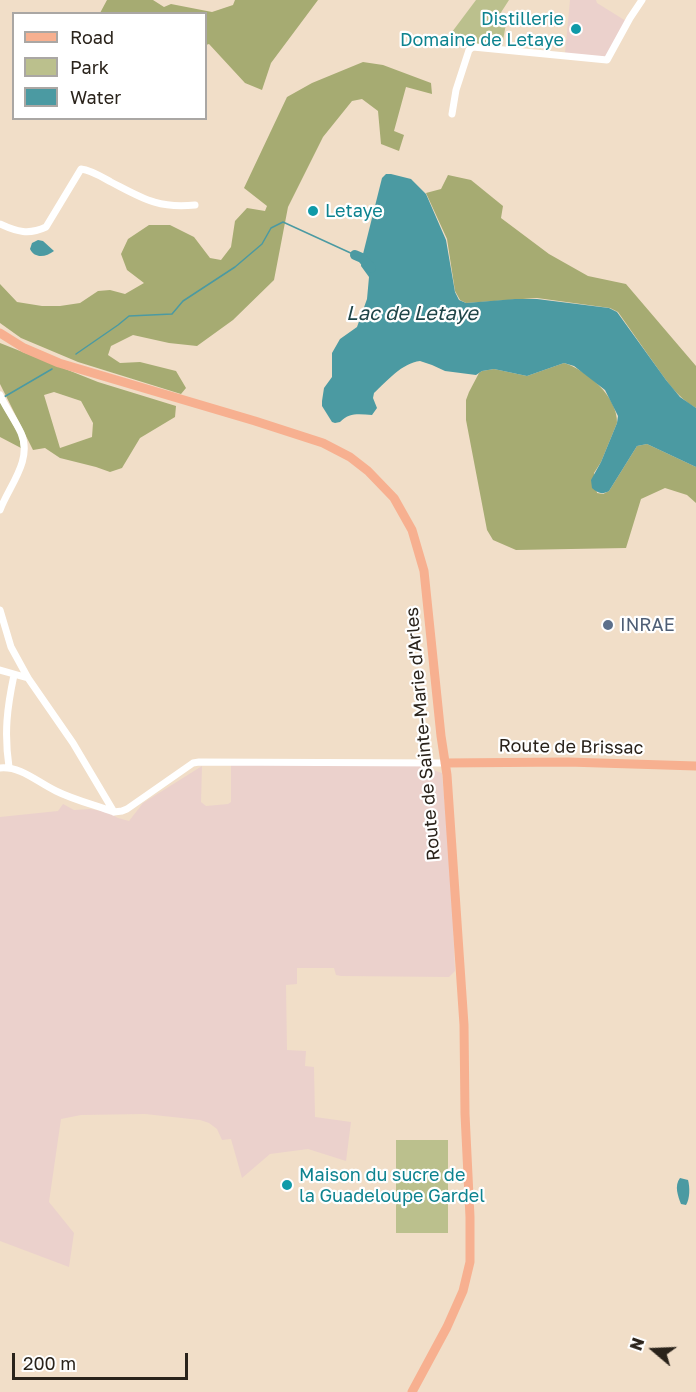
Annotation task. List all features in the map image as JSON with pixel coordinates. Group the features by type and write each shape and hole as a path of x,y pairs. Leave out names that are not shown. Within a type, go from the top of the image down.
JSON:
{"main road":[{"name":"Route de Sainte-Marie d'Arles","path":"0,333 24,348 59,363 323,443 350,457 368,471 394,498 412,530 424,571 445,762 464,1025 470,1217 470,1262 463,1291 447,1327 412,1392"},
{"name":"Route de Brissac","path":"445,762 568,762 696,766"}],"street":[{"path":"452,114 456,90 469,50 473,47 607,60 642,0"},
{"path":"0,224 21,232 46,227 81,169 157,204 195,205"},
{"path":"0,510 24,458 25,445 1,398"},
{"path":"0,610 11,647 28,678 73,743 114,812"},
{"path":"0,670 28,678"},
{"path":"9,767 7,709 14,675"},
{"path":"0,768 17,769 54,790 118,812 127,809 193,763 199,762 445,762"}],"shaded area":[{"path":"570,0 596,0 597,3 626,21 605,58 565,53"},
{"path":"231,764 418,765 442,773 451,872 455,971 449,977 341,976 336,975 334,968 297,968 297,984 286,985 287,1050 306,1051 305,1066 314,1067 315,1117 351,1122 346,1161 308,1149 270,1154 242,1178 231,1139 222,1140 217,1129 200,1120 145,1114 81,1115 61,1119 49,1202 74,1233 69,1267 0,1241 0,817 58,811 63,804 74,810 90,809 107,812 129,821 143,803 202,766 201,802 206,806 228,804 231,802"}],"green space":[{"path":"107,0 153,0 164,7 171,4 212,12 233,5 235,0 318,0 271,63 262,90 245,83 209,44 207,45 207,12 101,12"},
{"path":"476,0 509,0 500,14 507,18 502,46 446,40"},
{"path":"363,62 383,65 431,83 432,94 406,87 394,131 404,135 399,151 381,144 378,111 362,99 352,101 323,137 288,207 274,280 233,320 197,346 133,335 111,346 108,355 120,363 140,362 176,371 186,388 181,394 78,362 21,338 0,323 0,284 17,302 60,306 80,303 98,291 110,290 125,294 144,283 127,270 121,254 128,239 149,225 170,225 194,237 210,258 221,260 231,247 235,221 247,208 265,211 267,206 244,188 287,97 312,83"},
{"path":"448,175 471,180 503,206 501,218 549,254 588,276 626,284 696,366 696,408 671,386 618,312 610,308 537,298 466,303 460,300 455,291 447,239 426,193 441,189"},
{"path":"0,343 98,382 176,406 175,417 140,438 122,468 110,472 60,458 45,448 33,450 0,384","holes":["54,392 81,401 93,423 92,437 60,448 44,395"]},
{"path":"564,363 582,372 600,386 607,394 616,413 617,423 594,473 597,493 603,494 609,491 637,446 647,444 696,467 696,503 687,495 665,488 641,499 626,548 516,550 493,540 487,530 466,420 466,400 469,392 482,371 494,369 527,376"},
{"path":"0,402 19,435 21,448 0,437"},
{"path":"396,1140 448,1140 448,1233 396,1233"}],"water":[{"name":"Lac de Letaye","path":"386,174 411,179 426,194 446,240 455,292 459,300 466,303 537,299 609,308 617,312 666,380 680,397 696,408 696,467 647,444 637,446 609,491 602,493 594,490 591,480 601,462 618,416 605,390 574,366 564,363 527,376 494,369 482,371 476,375 445,371 420,361 413,362 395,373 374,393 373,398 377,408 372,415 355,414 340,422 332,422 322,406 324,388 332,377 332,353 340,339 357,327 367,299 369,277 361,266 362,258 382,178"},
{"path":"38,240 43,241 54,251 44,256 38,256 32,252 30,249 32,243"},
{"path":"680,1178 688,1180 689,1183 686,1205 681,1204 678,1194 677,1184"}],"waterway":[{"path":"76,354 129,316 172,314 183,301 235,267 262,244 271,228 283,222 355,255"},
{"path":"355,255 362,258 371,268"},
{"path":"4,397 52,369"}],"place":[{"name":"Distillerie Domaine de Letaye","path":"576,29"},
{"name":"Letaye","path":"313,211"},
{"name":"INRAE","path":"608,625"},
{"name":"Maison du sucre de la Guadeloupe Gardel","path":"287,1185"}]}
